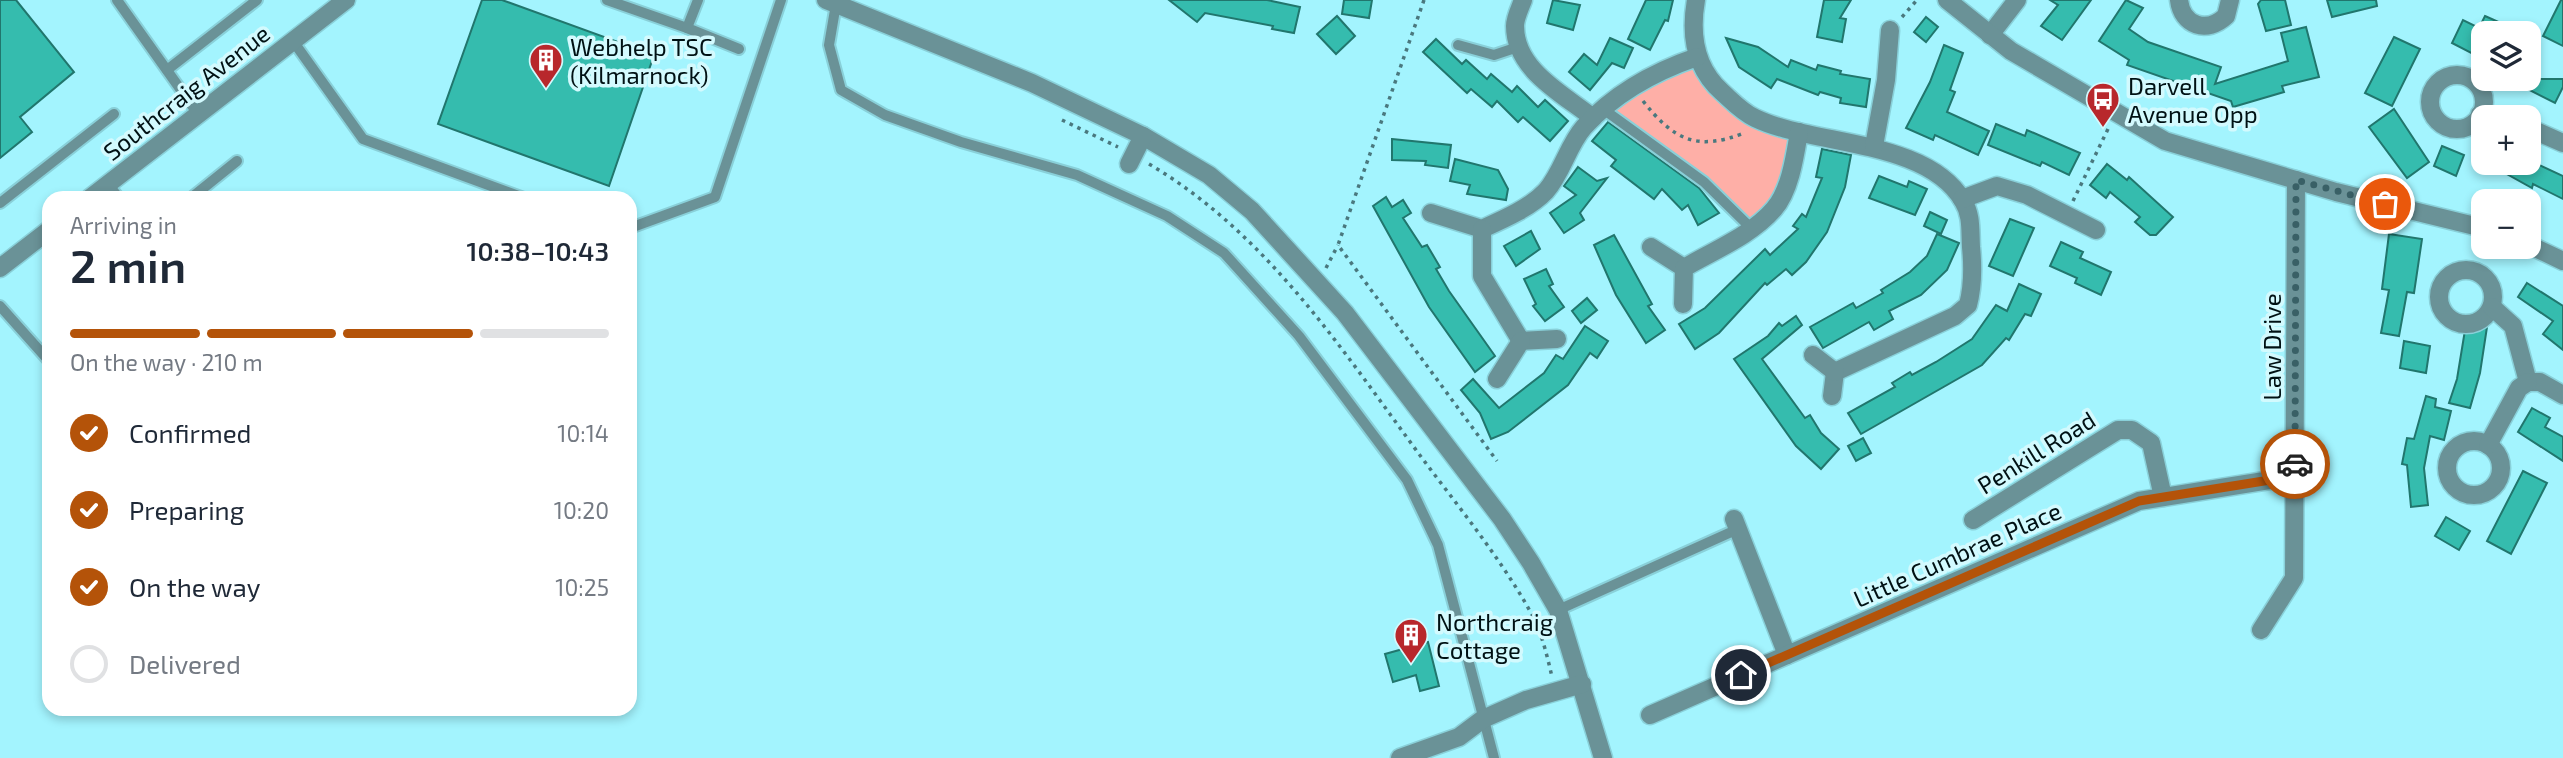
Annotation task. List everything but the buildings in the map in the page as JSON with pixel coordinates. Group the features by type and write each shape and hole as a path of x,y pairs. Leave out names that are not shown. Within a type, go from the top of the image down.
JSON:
{"street":[{"name":"Southcraig Avenue","path":"113,191 198,114 346,0"},
{"path":"1523,0 1515,24 1518,47 1528,66 1598,113"},
{"path":"1696,0 1692,24 1697,57 1713,85 1755,119 1799,132 1874,146 1930,172 1948,184 1962,199 1969,214 1972,263 1968,305 1955,316 1835,372"},
{"path":"1947,0 2011,51 2165,141 2296,180 2471,225"},
{"path":"1990,35 2017,0"},
{"path":"2179,0 2187,19 2194,25 2208,27 2226,16 2230,0"},
{"path":"831,2 1021,78 1143,136 1209,175 1252,211 1319,282 1502,519 1558,610 1603,758"},
{"path":"1874,146 1886,80 1890,30"},
{"path":"1431,212 1482,229 1507,218 1545,191 1582,130 1598,113 1632,88 1697,57"},
{"path":"1684,268 1751,228 1776,207 1799,132"},
{"path":"2541,133 2563,143"},
{"path":"1129,164 1143,136"},
{"name":"Law Drive","path":"2262,630 2294,578 2296,180"},
{"path":"1962,199 1997,186 2027,195 2096,230"},
{"path":"1482,229 1482,276 1521,341"},
{"path":"0,268 42,235"},
{"path":"1651,247 1684,268"},
{"path":"2541,251 2563,261"},
{"path":"1683,304 1684,268"},
{"path":"2491,307 2514,326 2528,382"},
{"path":"1521,341 1557,340"},
{"path":"1497,379 1521,341"},
{"path":"1813,355 1835,372"},
{"path":"1832,396 1835,372"},
{"path":"2488,445 2519,388 2528,382 2540,382 2563,395"},
{"name":"Penkill Road","path":"1973,520 2118,430 2132,430 2151,443 2163,497"},
{"name":"Little Cumbrae Place","path":"1650,715 2139,501 2295,476"},
{"path":"1736,524 1787,655"},
{"path":"1400,758 1459,737 1483,719 1526,700 1582,684"}],"lane":[{"path":"117,0 198,114"},
{"path":"167,70 257,0"},
{"path":"607,0 740,49"},
{"path":"687,28 698,0"},
{"path":"637,225 715,197 781,0"},
{"path":"831,2 829,45 841,90 885,115 1077,175 1167,216 1224,253 1299,336 1407,480 1438,545 1494,758"},
{"path":"293,41 363,139 505,191"},
{"path":"1458,45 1494,55 1518,47"},
{"path":"1598,113 1704,182 1751,228"},
{"path":"0,203 114,114"},
{"path":"200,191 237,161"},
{"path":"0,306 42,353"},
{"path":"1558,610 1736,524"}],"path":[{"path":"1319,282 1338,245 1424,0"},
{"path":"1890,30 1917,0"},
{"path":"1632,88 1669,130 1693,142 1736,136 1750,131 1755,119"},
{"path":"2066,215 2116,111"},
{"path":"1338,245 1497,461"}],"shaded area":[{"path":"1696,60 1712,87 1796,134 1782,190 1751,224 1709,183 1607,109"}],"way so far":[{"path":"2295,464 2296,180 2385,204"}],"place":[{"name":"Webhelp TSC (Kilmarnock)","path":"546,90"},
{"name":"Darvell Avenue Opp","path":"2103,129"},
{"name":"Northcraig Cottage","path":"1411,665"}],"route":[{"path":"1741,675 2139,501 2295,476 2295,464"}]}
